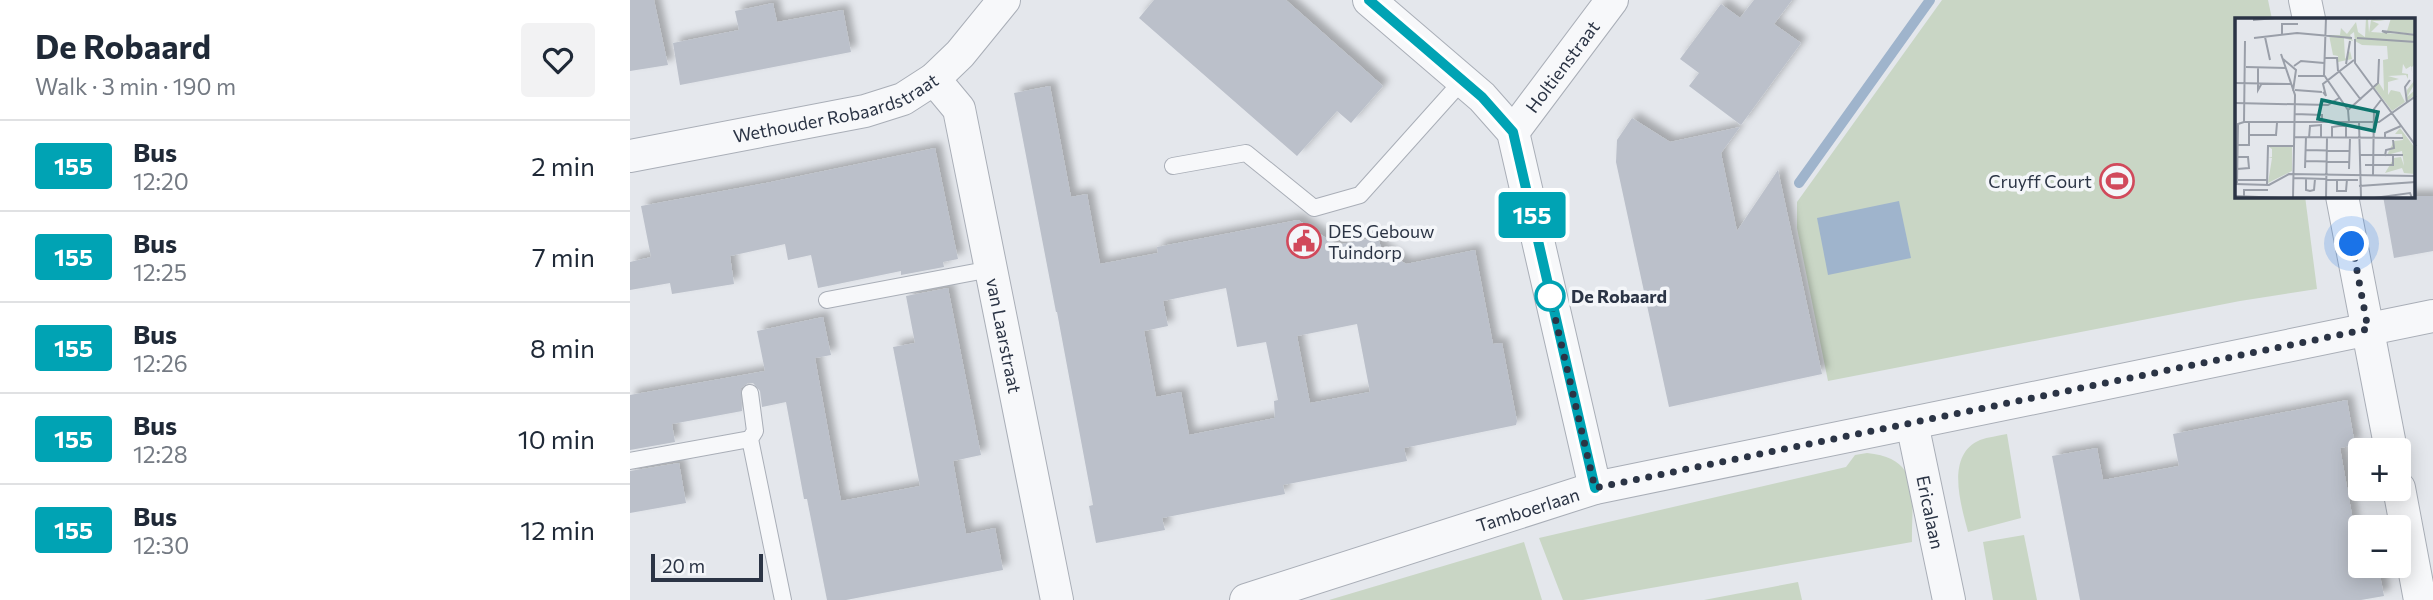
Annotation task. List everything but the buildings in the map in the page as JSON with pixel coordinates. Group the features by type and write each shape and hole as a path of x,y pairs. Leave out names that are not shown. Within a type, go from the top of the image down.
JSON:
{"street":[{"name":"Wethouder Robaardstraat","path":"630,156 865,111 903,99 934,79 960,54 1004,0"},
{"path":"1369,0 1482,97 1513,132 1595,488"},
{"name":"Holtienstraat","path":"1513,132 1612,0"},
{"path":"2305,0 2309,18"},
{"name":"van Laarstraat","path":"934,79 959,109 1057,600"},
{"path":"2343,198 2389,438"},
{"name":"Tamboerlaan","path":"1246,600 1595,488 2433,316"},
{"name":"Ericalaan","path":"1912,423 1949,600"},
{"path":"2401,501 2420,600"}],"lane":[{"path":"1173,166 1246,153 1314,208 1360,195 1463,80"},
{"path":"827,300 991,270"},
{"path":"750,393 755,431 750,439 783,600"},
{"path":"630,461 750,439"}],"green space":[{"path":"1942,0 2268,0 2272,18 2235,18 2235,198 2305,198 2317,289 2240,301 1828,381 1797,228 1797,202"},
{"path":"2007,434 2021,518 1968,532 1959,495 1962,457 1969,447 1980,440"},
{"path":"1867,453 1898,463 1906,472 1912,496 1912,542 1583,600 1563,600 1539,538 1846,467 1855,455"},
{"path":"2024,535 2037,600 1993,600 1983,542"},
{"path":"1524,542 1542,600 1329,600"},
{"path":"1798,582 1802,600 1704,600"}],"water":[{"path":"1899,201 1911,258 1828,275 1817,218"}],"waterway":[{"path":"1799,183 1930,0"}],"bus line":[{"name":"155","path":"1369,0 1482,97 1513,132 1595,488"}],"place":[{"name":"Cruyff Court","path":"2117,181"},
{"name":"DES Gebouw Tuindorp","path":"1304,241"},
{"name":"De Robaard","path":"1550,296"}],"route":[{"path":"1550,296 1595,488 2368,329 2352,244"}]}
